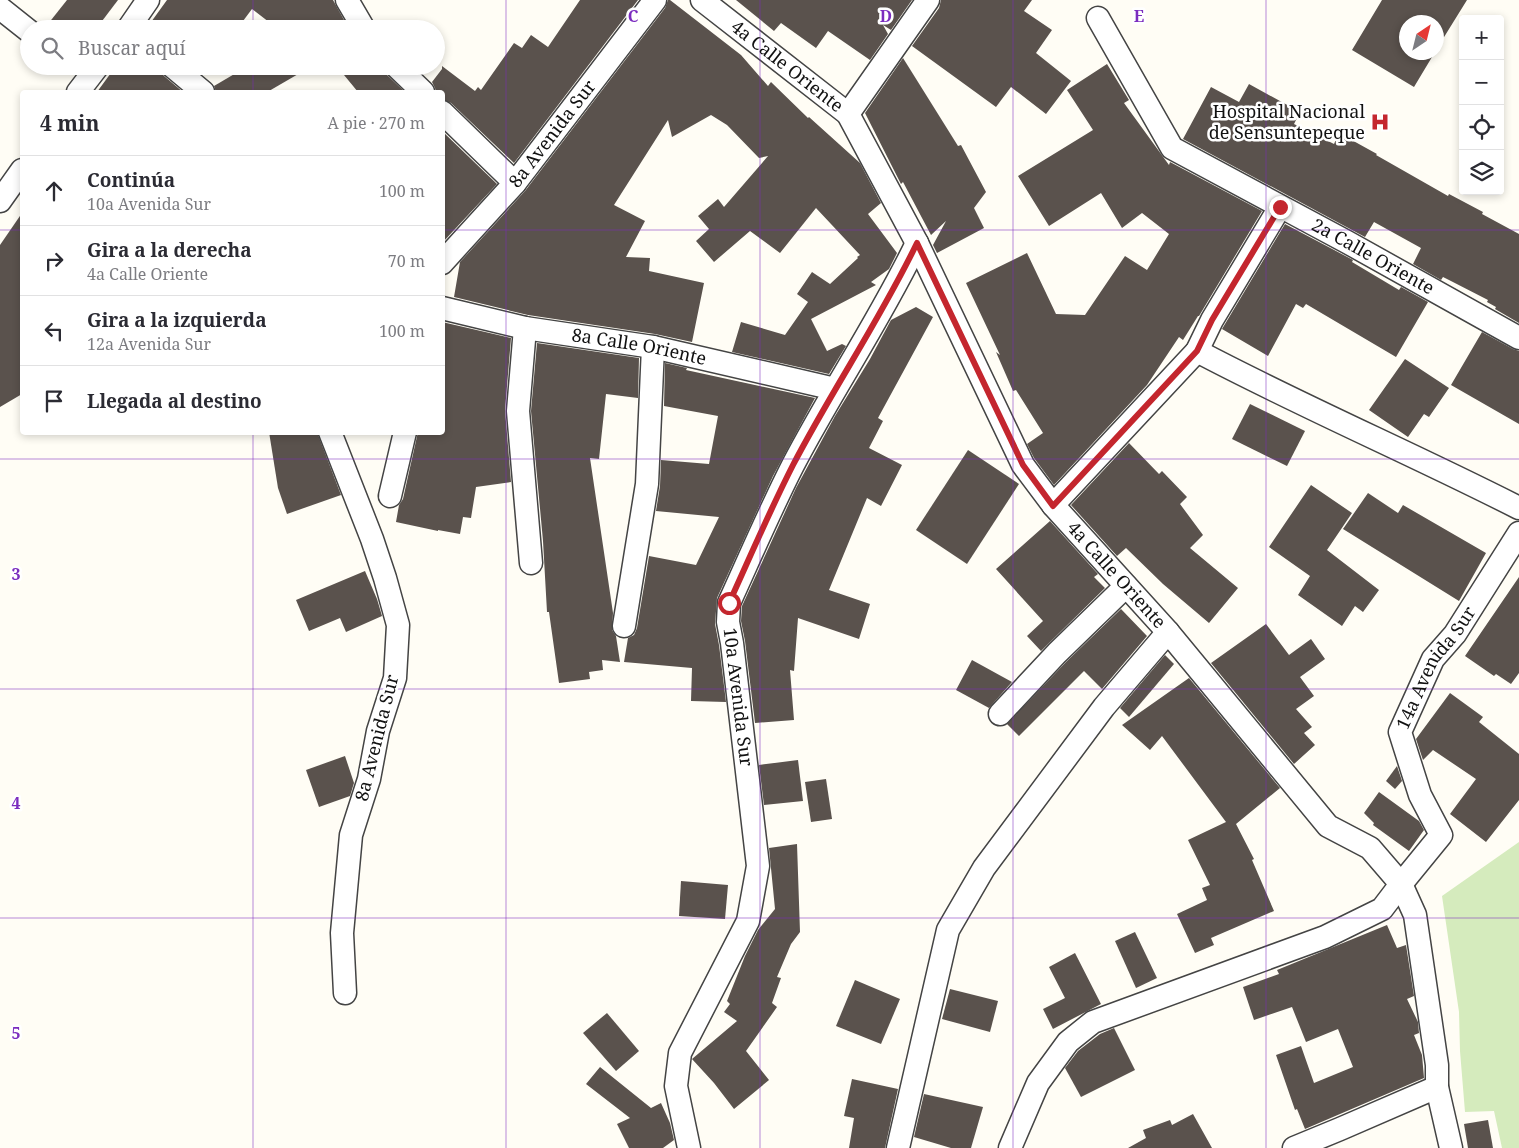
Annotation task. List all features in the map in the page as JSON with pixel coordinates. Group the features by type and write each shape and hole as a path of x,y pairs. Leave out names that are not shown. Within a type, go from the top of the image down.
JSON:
{"street":[{"path":"134,20 148,0"},
{"path":"347,0 359,20"},
{"name":"8a Avenida Sur","path":"445,259 515,183 655,0"},
{"name":"4a Calle Oriente","path":"702,0 848,114 917,243 1023,465 1053,506 1168,632 1328,826 1370,848 1401,884 1416,915 1437,1065 1437,1087 1451,1148"},
{"path":"848,114 928,0"},
{"path":"0,8 20,24"},
{"name":"2a Calle Oriente","path":"1098,18 1172,148 1519,338"},
{"path":"183,75 201,90"},
{"path":"405,75 421,90"},
{"path":"445,115 515,183"},
{"path":"0,201 20,173"},
{"path":"1053,506 1197,351 1212,320 1280,207"},
{"name":"10a Avenida Sur","path":"688,1148 676,1086 680,1053 748,921 758,866 734,653 728,622 729,603 793,466 835,389 900,280 917,243"},
{"name":"8a Calle Oriente","path":"445,309 525,328 653,347 835,389"},
{"path":"525,328 518,411 531,563"},
{"path":"624,626 647,484 653,347"},
{"path":"1197,351 1255,382 1453,474 1519,508"},
{"name":"8a Avenida Sur","path":"331,435 372,539 398,625 395,678 378,731 369,779 351,835 342,933 345,993"},
{"path":"390,496 404,435"},
{"name":"14a Avenida Sur","path":"1401,884 1441,835 1420,795 1400,732 1433,659 1455,634 1519,533"},
{"path":"1000,714 1126,586"},
{"path":"898,1148 948,930 984,868 1104,707 1168,632"},
{"path":"1010,1148 1038,1083 1068,1042 1093,1022 1325,938 1382,909 1401,884"},
{"path":"1294,1148 1437,1087"}],"green space":[{"path":"1519,842 1519,1148 1502,1148 1494,1111 1465,1112 1459,1012 1442,896"}],"building":[{"path":"67,0 118,0 103,20 51,20"},
{"path":"167,0 333,0 344,20 266,20 252,9 244,20 153,20"},
{"path":"580,0 638,0 514,163 451,103 445,100 445,90 436,90 432,82 437,75 445,75 445,68 475,91 478,87 481,90 514,43 522,48 531,35 548,47"},
{"path":"668,0 741,55 768,86 771,82 808,118 860,163 881,203 868,214 897,253 889,269 871,282 876,285 811,319 827,351 842,344 846,346 829,374 732,352 741,322 785,335 808,302 797,294 812,272 830,284 860,255 816,208 780,253 750,231 714,262 696,241 709,229 698,216 718,199 724,207 768,156 759,158 727,125 711,115 672,137 668,120 614,205 645,221 626,257 650,258 649,271 704,283 692,342 655,334 528,315 454,297 460,262 525,191 665,8"},
{"path":"736,0 912,0 891,30 883,25 888,34 870,60 828,31 816,48 781,23 774,31"},
{"path":"941,0 1032,0 1024,11 1052,30 1036,53 1071,81 1046,114 1011,87 996,107 912,46 939,8"},
{"path":"1382,0 1467,0 1444,37 1444,15 1399,15 1399,60 1430,60 1414,87 1352,50"},
{"path":"903,58 958,146 961,145 986,192 974,208 984,228 937,253 933,245 946,221 931,235 903,182 901,184 865,113"},
{"path":"1107,64 1129,100 1124,103 1169,165 1170,162 1262,211 1183,340 1179,337 1147,385 1054,485 1034,458 1027,444 1043,433 1016,390 1013,391 996,352 1000,355 966,283 1027,253 1056,314 1085,315 1125,256 1147,270 1169,234 1142,213 1122,228 1101,193 1049,226 1018,176 1093,130 1067,90"},
{"path":"109,75 163,75 181,90 98,90"},
{"path":"233,75 297,75 271,90 215,90 214,86"},
{"path":"344,75 387,75 403,90 356,90"},
{"path":"1249,84 1300,112 1294,124 1334,144 1339,133 1448,196 1449,194 1483,212 1482,214 1519,234 1519,323 1495,309 1496,307 1487,302 1488,300 1443,277 1441,280 1413,264 1421,248 1374,222 1365,237 1183,139 1211,87 1239,102"},
{"path":"445,134 497,184 445,240"},
{"path":"20,216 20,395 0,407 0,245"},
{"path":"1285,224 1353,260 1352,262 1399,290 1401,287 1428,302 1396,357 1306,304 1303,308 1296,304 1268,356 1222,329"},
{"path":"916,307 933,317 878,418 883,421 869,448 902,465 881,506 867,498 829,590 870,604 859,639 798,618 794,671 790,670 794,720 755,723 741,621 742,606 796,488 835,416 870,359 891,320"},
{"path":"445,323 511,338 505,410 511,482 476,487 471,518 463,517 460,534 396,522 399,505 403,499 417,435 445,435"},
{"path":"1482,332 1519,351 1519,424 1451,385"},
{"path":"537,343 639,358 638,398 606,394 599,459 590,458 613,613 612,630 616,636 620,662 602,660 603,670 589,672 590,679 559,683 549,612 547,612 543,541 531,411"},
{"path":"1405,359 1449,388 1429,417 1424,414 1408,437 1369,410"},
{"path":"665,363 687,368 686,370 815,398 773,476 717,598 715,624 726,702 691,701 692,668 624,662 628,638 634,635 637,628 649,556 696,565 719,517 656,511 660,486 661,460 709,464 718,416 664,406"},
{"path":"1250,404 1305,431 1287,466 1232,439"},
{"path":"269,435 318,435 341,495 287,514 278,488"},
{"path":"1129,443 1159,474 1162,471 1187,497 1180,504 1203,535 1190,548 1238,588 1209,623 1163,584 1126,548 1117,556 1071,505"},
{"path":"968,450 1019,484 967,564 916,530"},
{"path":"1311,485 1352,513 1327,550 1379,590 1363,612 1355,606 1342,626 1298,595 1310,576 1269,547"},
{"path":"1368,493 1398,513 1403,505 1486,553 1459,601 1343,529"},
{"path":"1050,521 1098,574 1094,577 1105,588 1041,651 1027,636 1043,621 996,569"},
{"path":"365,571 382,616 346,632 340,618 309,631 296,600"},
{"path":"1519,577 1519,673 1511,684 1496,674 1494,676 1465,656"},
{"path":"1121,609 1147,636 1102,689 1084,671 1019,736 1007,724 1066,662"},
{"path":"1266,624 1289,655 1311,639 1325,659 1300,677 1314,696 1296,709 1312,727 1304,733 1315,745 1294,764 1211,663"},
{"path":"1165,655 1174,664 1129,717 1120,708"},
{"path":"972,660 1012,682 989,708 956,690"},
{"path":"1189,678 1280,788 1236,824 1254,859 1252,860 1274,911 1211,938 1214,945 1195,953 1177,914 1207,900 1202,888 1210,885 1188,840 1226,822 1162,736 1150,750 1122,725"},
{"path":"1450,693 1483,717 1479,722 1519,754 1519,800 1486,842 1450,814 1476,779 1433,750 1423,760 1416,739"},
{"path":"345,756 354,783 350,796 319,807 306,770"},
{"path":"798,760 803,801 764,805 759,765"},
{"path":"1397,766 1402,781 1395,789 1386,781"},
{"path":"826,779 832,819 811,822 805,782"},
{"path":"1379,792 1419,821 1424,830 1409,851 1373,825 1374,823 1364,813"},
{"path":"797,844 800,932 791,944 777,977 781,978 772,1003 777,1007 746,1051 769,1080 734,1109 692,1059 737,1021 724,1012 730,1004 727,1001 745,956 758,930 775,909 769,848"},
{"path":"681,881 728,885 725,919 679,916"},
{"path":"1387,925 1397,948 1406,945 1414,996 1407,999 1418,1022 1419,1033 1414,1035 1422,1055 1424,1078 1305,1129 1297,1109 1295,1110 1276,1055 1301,1046 1314,1083 1353,1067 1338,1029 1306,1042 1292,1007 1254,1020 1243,987 1279,974 1277,970"},
{"path":"1135,932 1157,978 1136,988 1115,941"},
{"path":"1075,953 1101,1004 1053,1029 1043,1009 1065,998 1049,967"},
{"path":"855,980 900,999 881,1044 836,1026"},
{"path":"950,989 998,1001 990,1032 942,1019"},
{"path":"607,1013 639,1051 616,1071 583,1033"},
{"path":"1114,1028 1135,1070 1081,1097 1065,1068 1078,1051 1100,1034"},
{"path":"600,1067 651,1108 661,1103 670,1123 674,1140 663,1148 629,1148 617,1124 630,1118 586,1084"},
{"path":"852,1079 898,1089 885,1148 849,1148 854,1118 844,1116"},
{"path":"924,1094 983,1107 971,1148 951,1148 914,1137"},
{"path":"1193,1114 1212,1148 1128,1148 1146,1138 1143,1130 1170,1120 1172,1125"},
{"path":"1488,1120 1493,1148 1468,1148 1464,1124"}],"place":[{"name":"Hospital Nacional de Sensuntepeque","path":"1380,122"}],"route":[{"path":"729,603 793,466 835,389 900,280 917,243 1023,465 1053,506 1197,351 1212,320 1280,207"}]}
